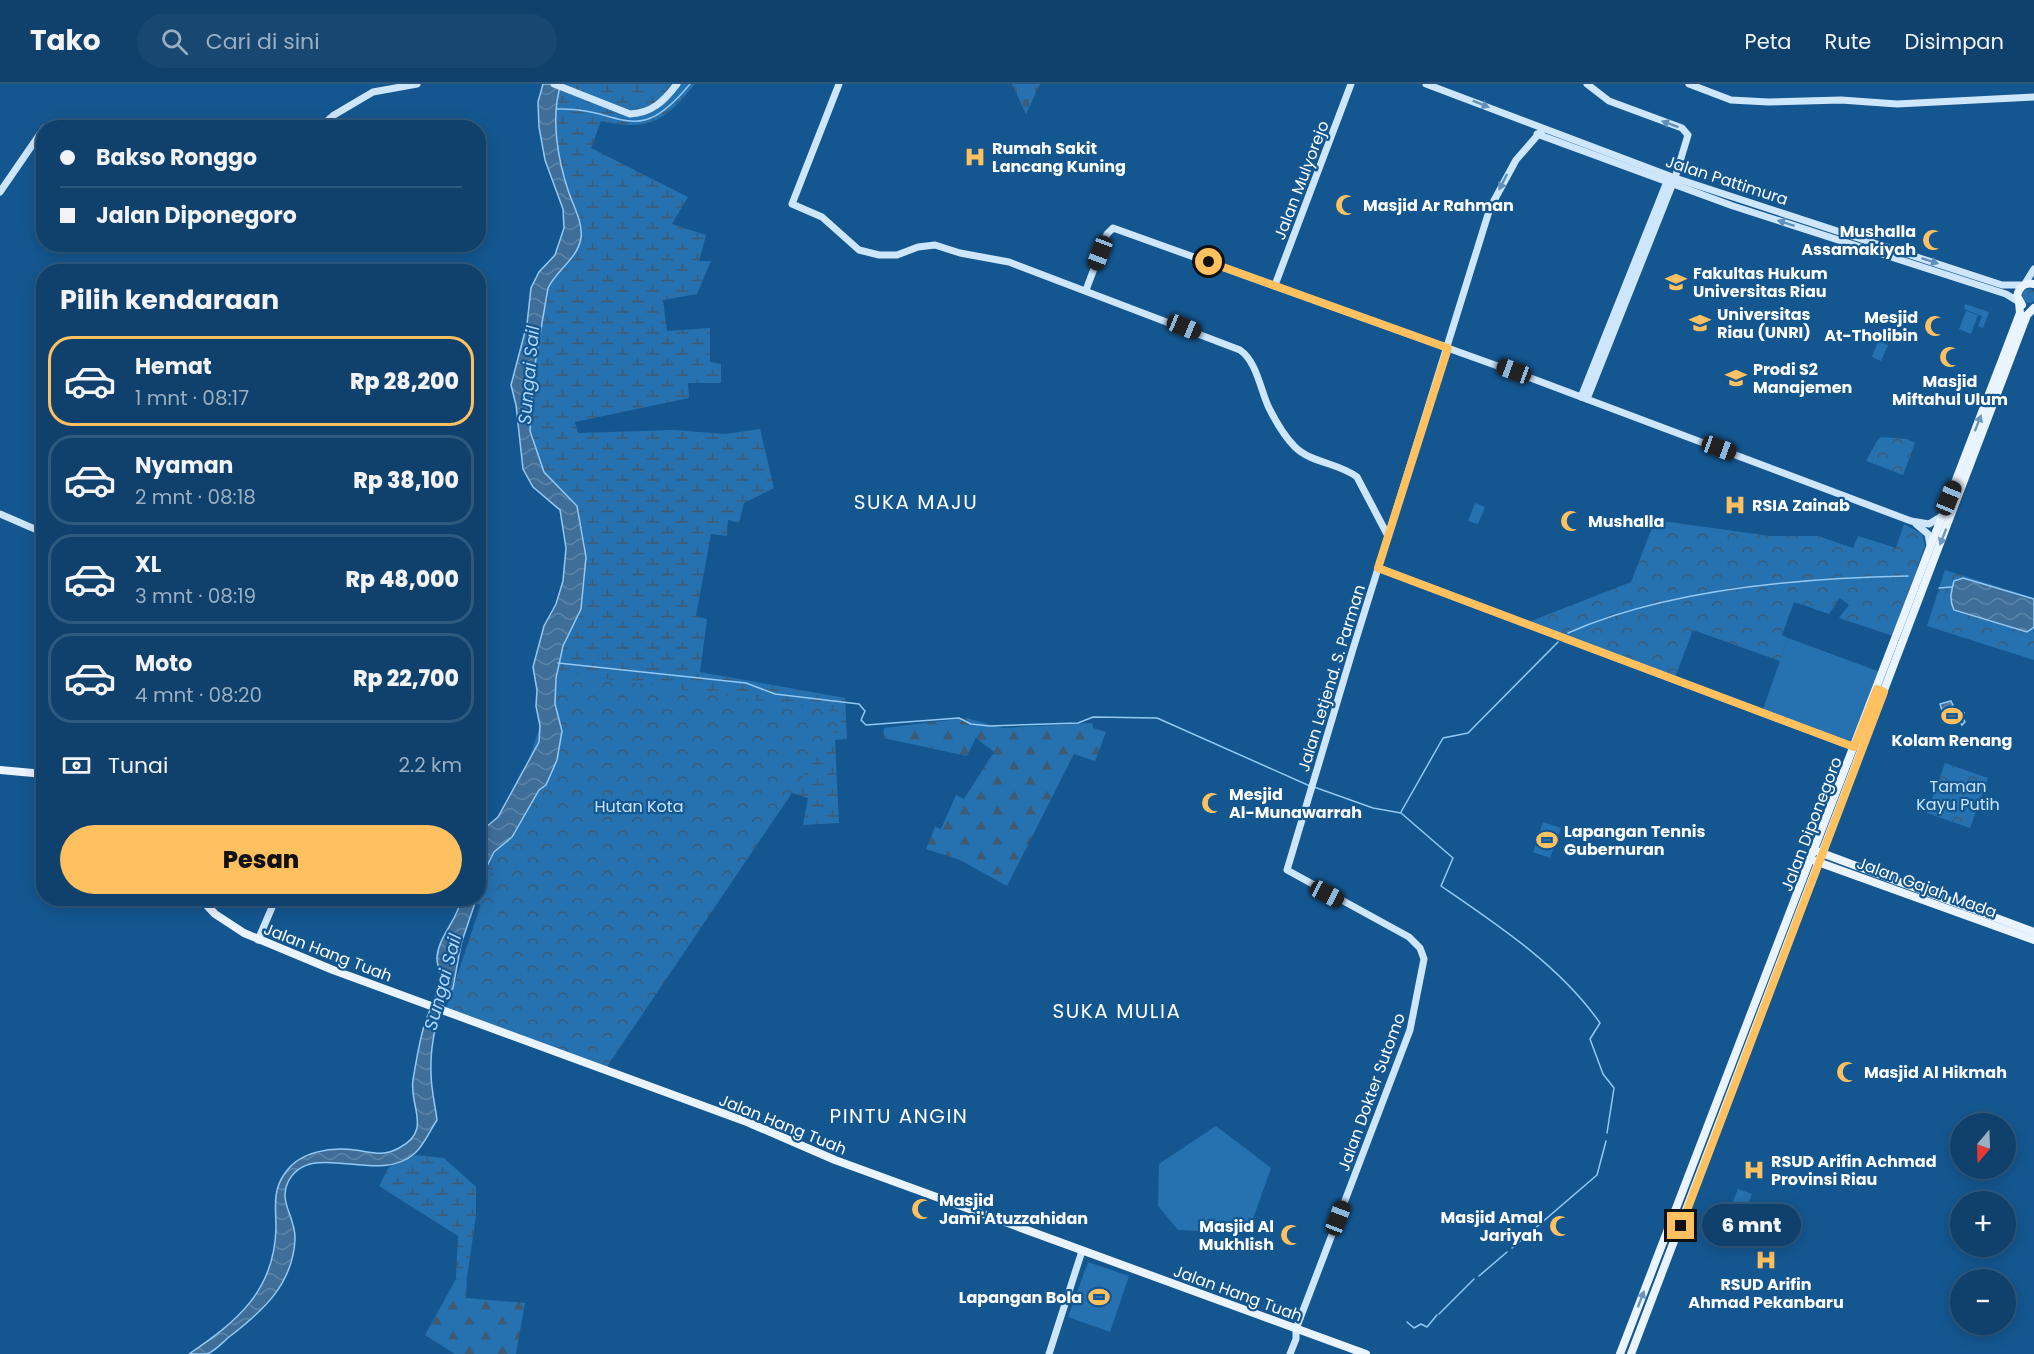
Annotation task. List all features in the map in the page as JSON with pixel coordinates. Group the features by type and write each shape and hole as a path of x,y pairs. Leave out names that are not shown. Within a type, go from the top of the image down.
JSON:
{"main road":[{"path":"2024,285 2034,284"},
{"name":"Jalan Diponegoro","path":"1819,852 1854,747 1881,691 1930,547 1974,446 2020,313 2018,292 2024,285"},
{"path":"2019,302 2025,308 2034,308"},
{"name":"Jalan Diponegoro","path":"1620,1354 1819,852 1974,446 2026,315 2034,308"},
{"path":"0,770 36,773"},
{"name":"Jalan Gajah Mada","path":"1819,852 2019,930 2034,940"},
{"name":"Jalan Diponegoro","path":"1631,1354 1815,861"},
{"name":"Jalan Gajah Mada","path":"1815,861 2019,930 2034,932"},
{"name":"Jalan Hang Tuah","path":"209,906 229,924 258,940 454,1015 747,1122 835,1160 1366,1354"}],"street":[{"path":"328,120 373,92 417,84"},
{"path":"554,84 630,114 640,114 656,107 677,84"},
{"path":"839,84 792,204 822,217 859,250 879,255 897,255 907,249 935,245 960,254 1009,262 1244,352 1251,362 1269,409 1289,440 1303,453 1350,471 1357,477 1388,537"},
{"name":"Jalan Mulyorejo","path":"1275,285 1352,84"},
{"name":"Jalan Pattimura","path":"1426,84 1619,161"},
{"path":"1584,398 1671,180 1678,169 1688,138 1685,130 1609,101 1588,84"},
{"path":"1689,84 1731,100 1841,100 1897,104 2034,97"},
{"name":"Jalan Letjend. S. Parman","path":"1287,870 1490,208 1505,177 1543,129"},
{"name":"Jalan Pattimura","path":"1537,134 2006,294 2019,302"},
{"path":"0,192 36,140"},
{"name":"Jalan Pattimura","path":"1671,180 2002,285 2024,285"},
{"path":"1086,290 1107,234 1113,228 1448,348 1911,521 1929,524 1942,516"},
{"path":"2024,285 2034,269"},
{"path":"0,514 36,530"},
{"path":"1911,521 1928,534 1930,547"},
{"path":"1378,568 1854,747"},
{"name":"Jalan Dokter Sutomo","path":"1287,870 1306,883 1409,937 1420,948 1424,959 1410,1030 1296,1329 1296,1339 1290,1354"},
{"path":"258,940 273,906"},
{"path":"1049,1354 1082,1251"}],"green space":[{"path":"561,84 695,84 674,107 655,120 632,125 601,121 591,148 688,197 672,224 706,235 699,261 711,261 697,294 663,300 667,331 710,328 710,362 721,364 721,383 688,383 689,398 575,422 578,433 673,430 726,434 760,429 774,488 744,503 739,523 728,520 727,536 711,534 696,616 707,619 700,672 845,698 847,739 835,740 839,823 803,825 808,798 750,779 501,912 484,906 486,906 486,866 503,843 556,678 563,646 581,609 585,576 585,544 577,507 544,472 530,431 533,376 548,288 579,246 581,238 579,221 565,180 559,153 556,125"},
{"path":"1012,84 1040,84 1026,114"},
{"path":"2026,289 2034,291 2035,300 2032,303 2026,303 2022,299 2022,293"},
{"path":"1965,304 1989,312 1983,328 1978,326 1982,316 1964,309"},
{"path":"1966,311 1978,315 1971,334 1959,329"},
{"path":"1878,341 1888,345 1881,361 1872,357"},
{"path":"1881,437 1907,439 1915,443 1903,475 1866,461"},
{"path":"1475,503 1485,507 1478,524 1468,521"},
{"path":"1655,520 1770,536 1818,536 1853,548 1858,536 1896,548 1904,524 1922,534 1925,546 1893,636 1839,618 1849,605 1840,598 1829,614 1794,602 1782,635 1788,638 1780,661 1693,630 1674,680 1526,623 1631,582"},
{"path":"1945,570 2034,598 2034,660 1927,626"},
{"path":"1788,638 1883,673 1854,747 1762,712"},
{"name":"Hutan Kota","path":"558,672 846,713 604,1071 446,1009 480,906 486,906 486,889"},
{"path":"966,718 1003,728 1093,723 1093,728 1106,732 1095,761 1074,754 1007,886 960,860 926,849 935,827 941,829 956,795 964,799 994,752 976,738 967,756 883,738 884,728"},
{"name":"Taman Kayu Putih","path":"1945,763 1988,778 1970,828 1927,813"},
{"name":"Lapangan Tennis Gubernuran","path":"1543,822 1561,828 1550,858 1533,852"},
{"path":"1216,1126 1271,1168 1248,1233 1178,1230 1158,1206 1159,1164"},
{"path":"416,1155 444,1158 476,1187 476,1216 467,1277 456,1279 458,1236 379,1186 389,1167"},
{"path":"1738,1189 1752,1194 1742,1219 1728,1214"},
{"name":"Lapangan Bola","path":"1088,1262 1129,1276 1110,1332 1068,1317"},
{"path":"467,1277 466,1298 525,1303 516,1354 455,1354 425,1335 456,1279"}],"water":[{"name":"Sungai Sail","path":"543,84 561,84 556,110 557,139 565,180 581,227 581,238 579,246 548,288 533,376 530,431 544,472 577,506 586,557 581,609 563,646 556,678 555,704 562,731 557,760 546,785 539,790 512,837 494,852 486,868 486,827 498,817 539,742 540,726 533,667 544,626 556,604 563,581 566,548 560,510 533,487 523,469 516,405 511,385 527,324 531,288 539,272 555,255 564,228 563,209 545,160 539,127 538,102"},
{"path":"1963,578 2034,599 2034,627 2027,632 1954,610 1951,596 1954,581"},
{"path":"1951,701 1953,705 1947,710 1951,714 1964,713 1962,717 1965,722 1962,725 1957,718 1951,718 1947,724 1942,721 1944,717 1940,704"},
{"name":"Sungai Sail","path":"459,906 474,906 461,944 453,988 442,1006 435,1029 431,1073 437,1120 427,1138 414,1154 399,1163 382,1166 328,1162 298,1169 285,1189 295,1239 289,1270 282,1283 253,1317 216,1349 207,1354 189,1354 237,1317 260,1288 274,1251 278,1186 291,1166 307,1155 326,1150 346,1149 377,1153 393,1151 409,1141 415,1134 417,1117 413,1080 418,1053 424,1026 439,985 437,960 439,949"}],"waterway":[{"path":"557,109 579,110 628,121 641,121 655,116 671,104 690,84"},
{"path":"1568,633 1607,618 1691,596 1779,583 1908,576"},
{"path":"1939,588 1952,587"},
{"path":"1401,812 1443,738 1468,733 1558,642"},
{"path":"558,663 746,683 775,694 859,704 865,711 861,720 866,725 959,718 971,724 989,726 1078,723 1093,717 1157,718 1310,786"},
{"path":"1314,787 1373,808 1401,813 1453,858 1441,886 1527,948 1584,1002 1600,1023 1590,1039 1603,1074 1614,1088 1607,1133"},
{"path":"1512,1248 1597,1175 1606,1141"},
{"path":"1479,1276 1507,1252"},
{"path":"1439,1314 1474,1279"},
{"path":"1407,1322 1414,1328 1421,1324 1427,1327 1437,1315"}],"place":[{"name":"Rumah Sakit Lancang Kuning","path":"975,157"},
{"name":"Masjid Ar Rahman","path":"1346,205"},
{"name":"Mushalla Assamakiyah","path":"1933,240"},
{"name":"Fakultas Hukum Universitas Riau","path":"1676,282"},
{"name":"Universitas Riau (UNRI)","path":"1700,323"},
{"name":"Mesjid At-Tholibin","path":"1935,326"},
{"name":"Masjid Miftahul Ulum","path":"1950,357"},
{"name":"Prodi S2 Manajemen","path":"1736,378"},
{"name":"RSIA Zainab","path":"1735,505"},
{"name":"Mushalla","path":"1571,521"},
{"name":"Kolam Renang","path":"1952,716"},
{"name":"Mesjid Al-Munawarrah","path":"1212,803"},
{"name":"Lapangan Tennis Gubernuran","path":"1547,840"},
{"name":"Masjid Al Hikmah","path":"1847,1072"},
{"name":"RSUD Arifin Achmad Provinsi Riau","path":"1754,1170"},
{"name":"Masjid Jami'Atuzzahidan","path":"922,1209"},
{"name":"Masjid Amal Jariyah","path":"1560,1226"},
{"name":"Masjid Al Mukhlish","path":"1291,1235"},
{"name":"RSUD Arifin Ahmad Pekanbaru","path":"1766,1260"},
{"name":"Lapangan Bola","path":"1099,1297"}],"district":[{"name":"SUKA MAJU","path":"916,502"},
{"name":"SUKA MULIA","path":"1117,1011"},
{"name":"PINTU ANGIN","path":"899,1116"}],"route":[{"path":"1209,262 1448,348 1427,408 1378,568 1854,747 1877,689 1884,692 1681,1226"}]}
